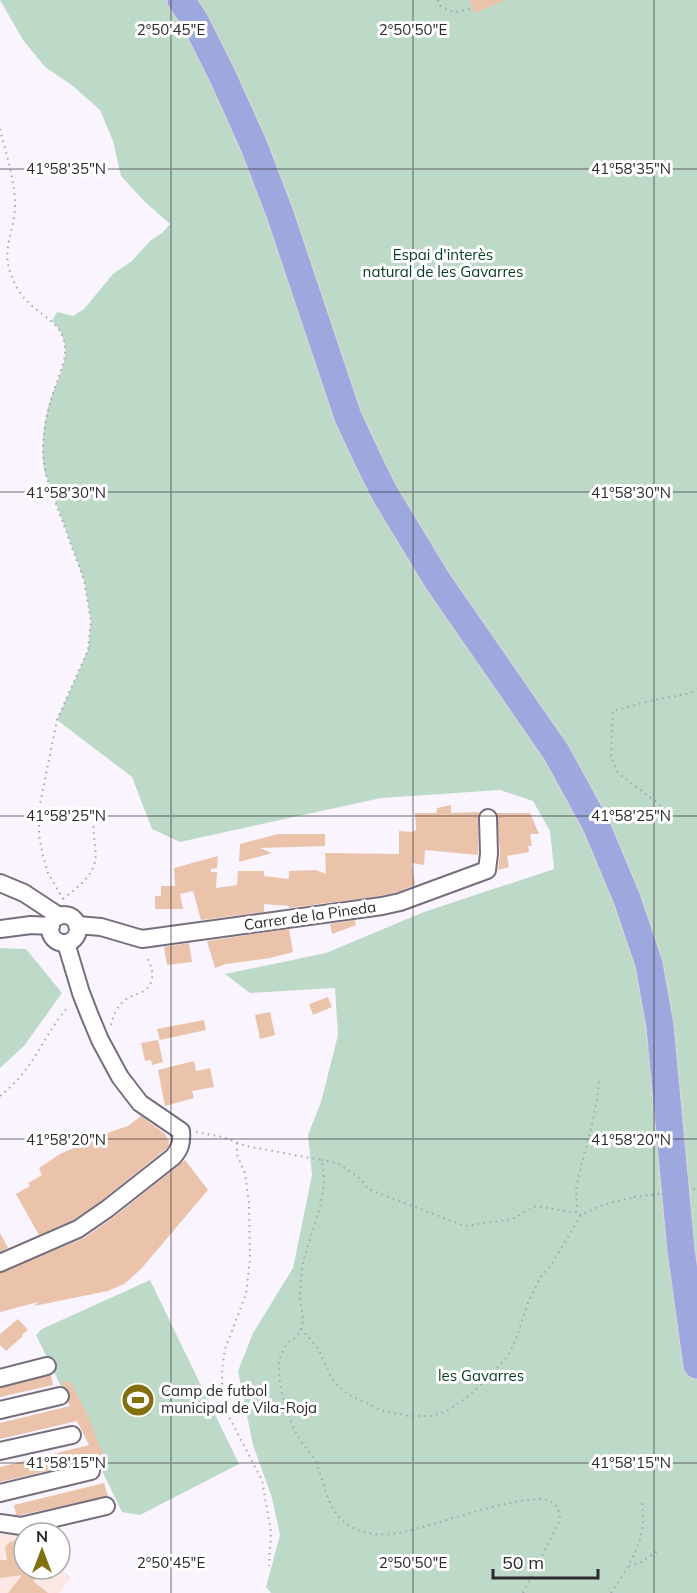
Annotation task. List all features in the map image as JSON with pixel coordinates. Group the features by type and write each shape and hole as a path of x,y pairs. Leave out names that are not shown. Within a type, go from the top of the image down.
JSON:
{"highway":[{"path":"182,0 223,77 254,146 280,214 348,417 375,474 437,580 556,752 596,825 627,899 649,964 660,1026 681,1250 697,1365"}],"street":[{"name":"Carrer de la Pineda","path":"0,929 31,925 63,916 141,939 366,909 400,902 487,870 488,818"},
{"path":"0,884 24,893 63,916 78,930 74,938 66,943 74,964 80,992 100,1040 129,1091 151,1112 181,1131 182,1140 180,1150 172,1158 107,1209 78,1228 0,1263"},
{"path":"0,1378 47,1366"},
{"path":"0,1410 60,1396"},
{"path":"0,1451 72,1435"},
{"path":"0,1493 91,1472"},
{"path":"0,1523 21,1526 106,1506"}],"path":[{"path":"438,0 439,5 455,13 470,9"},
{"path":"0,129 15,208 6,252 7,264 16,287 26,301 52,321 64,339 65,356 49,404 44,427 42,455 49,485 84,580 91,621 88,650 57,720 39,809 38,826 43,856 63,916"},
{"path":"0,141 4,144"},
{"path":"669,814 618,773 611,757 614,711 691,693 697,689"},
{"path":"63,916 93,868 96,854 93,820 98,812 109,808"},
{"path":"111,1027 113,1017 123,1001 145,990 152,981 153,971 137,941 141,939"},
{"path":"0,1096 21,1075 63,1012 80,992"},
{"path":"576,1213 576,1188 595,1108 599,1077"},
{"path":"181,1131 200,1132 246,1146 337,1163 361,1179 368,1189 465,1226 512,1219 536,1206 581,1215"},
{"path":"237,1142 237,1155 245,1173 249,1203 250,1258 246,1293 225,1349 222,1387 230,1419 261,1477 271,1532 269,1566"},
{"path":"321,1160 324,1171 323,1187 320,1205 305,1251 300,1288 303,1319 301,1329 283,1350 279,1363 289,1418 298,1437 316,1462 330,1505 347,1525 358,1530 373,1534 393,1534 510,1503 539,1498 551,1501 560,1512 560,1520 523,1593"},
{"path":"301,1329 318,1348 331,1377 349,1395 383,1411 409,1416 432,1416 447,1411 483,1383 508,1356 540,1278 552,1264 581,1215 602,1205 634,1197 697,1189"},
{"path":"611,1593 629,1566 641,1536 642,1502"},
{"path":"629,1566 640,1563 659,1550"}],"shaded area":[{"path":"0,1527 12,1529 12,1581 69,1581 59,1593 0,1593"}],"green space":[{"name":"Espai d'interès natural de les Gavarres","path":"0,0 697,0 697,1593 271,1593 266,1587 280,1535 272,1498 253,1445 238,1371 253,1333 293,1268 312,1175 308,1135 321,1102 338,1035 335,988 250,993 225,974 326,953 424,912 554,869 550,831 533,801 500,790 381,798 180,842 152,829 132,777 57,720 88,650 91,621 84,580 44,470 45,420 64,362 65,352 60,331 52,321 57,312 73,316 84,309 113,274 132,261 170,224 121,176 113,141 100,110 73,86 45,67 23,40"},
{"path":"0,948 26,949 62,993 24,1046 0,1068"},
{"name":"Camp de futbol municipal de Vila-Roja","path":"150,1280 239,1464 140,1515 122,1512 36,1335 42,1329"}],"building":[{"path":"469,0 505,0 475,13"},
{"path":"451,805 451,813 479,812 478,855 425,850 424,865 412,863 415,885 397,892 289,908 289,906 264,904 264,912 201,920 193,891 180,894 183,909 155,909 155,896 161,896 161,886 175,886 174,868 218,856 217,868 211,869 211,872 217,872 216,888 237,885 238,871 264,871 264,876 289,879 289,871 316,870 326,874 325,853 399,854 399,831 416,830 415,813 436,813 437,808"},
{"path":"497,813 530,813 539,834 530,834 532,846 528,846 529,852 507,856 509,867 498,870 500,854"},
{"path":"278,834 325,834 325,846 260,848 272,853 239,862 240,844"},
{"path":"355,920 356,925 332,934 330,924"},
{"path":"289,929 293,952 215,968 207,941"},
{"path":"189,943 192,962 167,965 164,947"},
{"path":"328,997 332,1007 313,1015 309,1004"},
{"path":"270,1012 275,1035 260,1039 255,1015"},
{"path":"204,1020 206,1030 160,1040 157,1029"},
{"path":"158,1040 163,1062 152,1065 151,1060 145,1061 141,1043"},
{"path":"194,1061 196,1071 210,1068 214,1087 192,1091 194,1098 165,1106 158,1070"},
{"path":"141,1116 165,1134 169,1141 166,1149 101,1201 73,1220 39,1235 16,1194 30,1186 28,1183 42,1175 39,1168 60,1154 128,1126"},
{"path":"185,1160 208,1190 141,1269 124,1284 108,1291 34,1306 38,1302 0,1312 0,1273 84,1238"},
{"path":"0,1233 8,1248 0,1252"},
{"path":"18,1319 28,1330 6,1351 0,1345 0,1334"},
{"path":"51,1375 53,1385 0,1397 0,1388"},
{"path":"71,1382 89,1418 105,1457 104,1460 97,1463 95,1459 0,1482 0,1467 89,1445 77,1421 0,1439 0,1423 70,1406 68,1402 70,1393 60,1384"},
{"path":"104,1483 108,1496 16,1515 14,1505"},
{"path":"12,1541 12,1576 0,1578 0,1560 7,1560 5,1547"},
{"path":"17,1581 33,1581 48,1593 8,1593"}],"place":[{"name":"Camp de futbol municipal de Vila-Roja","path":"138,1400"}],"park label":[{"name":"les Gavarres","path":"481,1376"}]}
